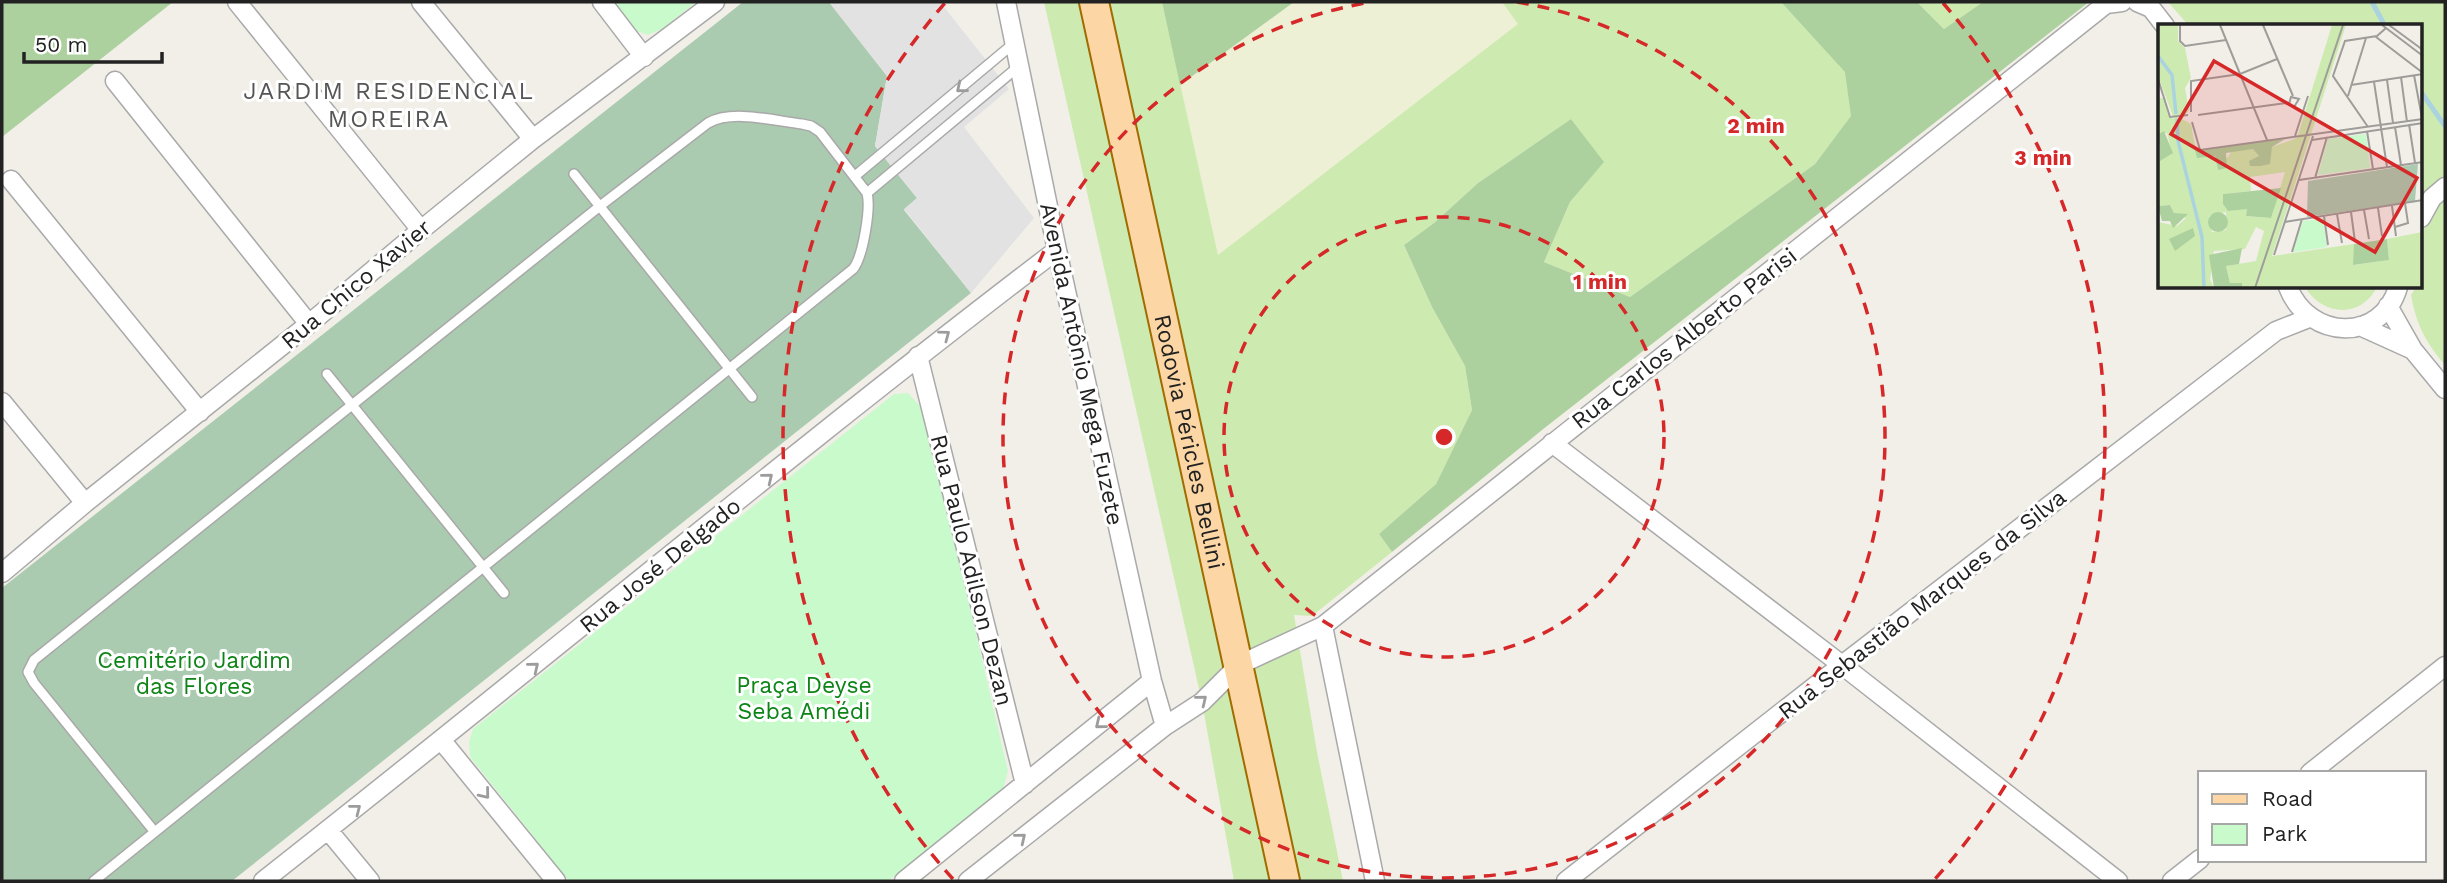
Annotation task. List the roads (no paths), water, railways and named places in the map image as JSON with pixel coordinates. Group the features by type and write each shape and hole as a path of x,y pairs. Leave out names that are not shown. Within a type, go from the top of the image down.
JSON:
{"main road":[{"name":"Rodovia Péricles Bellini","path":"1094,2 1285,881"}],"street":[{"path":"237,2 421,230"},
{"path":"421,2 533,139"},
{"path":"602,2 644,57"},
{"name":"Rua Chico Xavier","path":"2,573 533,139 715,2"},
{"name":"Avenida Antônio Mega Fuzete","path":"1006,2 1057,250 1152,681 1165,726"},
{"name":"Rua Carlos Alberto Parisi","path":"1239,665 1323,626 2106,4 2122,2"},
{"path":"2137,2 2151,8 2163,24"},
{"path":"116,80 309,324"},
{"path":"10,180 200,412"},
{"path":"2422,216 2433,195"},
{"name":"Rua José Delgado","path":"264,881 442,741 918,356 1057,250"},
{"path":"2291,293 2309,318 2333,328 2360,326 2375,318 2389,306 2397,289"},
{"name":"Rua Sebastião Marques da Silva","path":"2276,331 2291,293"},
{"path":"2389,306 2413,350 2445,389"},
{"name":"Rua Sebastião Marques da Silva","path":"1569,881 1842,665 2276,331 2309,318"},
{"path":"2360,326 2413,350"},
{"name":"Rua Paulo Adilson Dezan","path":"918,356 1026,785"},
{"path":"2,402 85,503"},
{"path":"1552,443 2118,881"},
{"path":"1323,626 1375,881"},
{"path":"968,881 1165,726 1202,702 1239,665"},
{"path":"2313,771 2445,666"},
{"path":"904,881 1152,681"},
{"path":"442,741 555,881"},
{"path":"328,830 370,881"},
{"path":"2172,881 2198,861"}],"lane":[{"path":"855,176 1013,44"},
{"path":"867,193 1018,67"},
{"path":"94,881 858,263 868,204 867,193 820,132 811,126 730,115 708,122 30,665 28,672 34,682 155,831"},
{"path":"574,174 752,397"},
{"path":"327,374 504,593"}],"waterway":[{"path":"2372,2 2384,24"},
{"path":"2422,93 2445,126"}],"district":[{"name":"JARDIM RESIDENCIAL MOREIRA","path":"389,105"}],"park label":[{"name":"Cemitério Jardim das Flores","path":"194,673"},
{"name":"Praça Deyse Seba Amédi","path":"804,698"}]}
